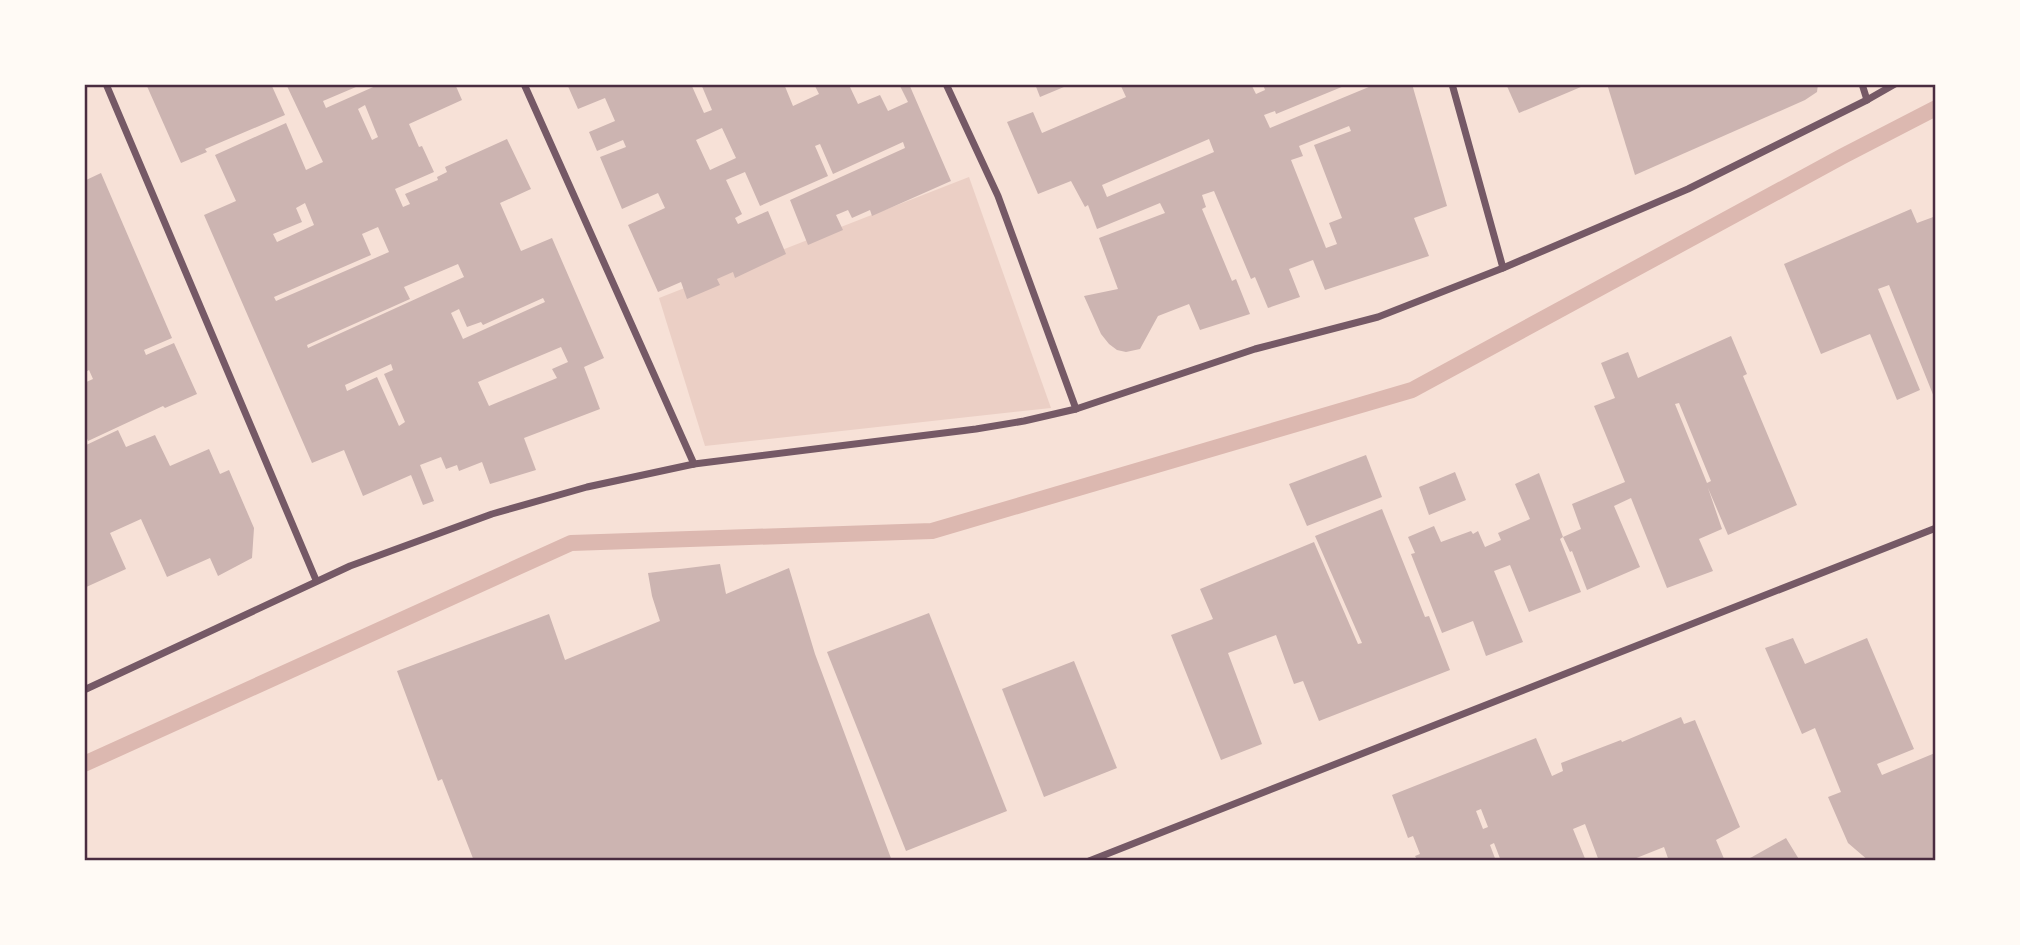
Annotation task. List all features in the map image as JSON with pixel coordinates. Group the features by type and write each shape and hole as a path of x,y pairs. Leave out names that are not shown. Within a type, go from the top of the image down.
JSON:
{"street":[{"path":"106,84 316,580"},
{"path":"524,84 694,464"},
{"path":"946,84 998,196 1076,409"},
{"path":"1452,84 1503,268"},
{"path":"1862,84 1867,100"},
{"path":"84,690 316,580 492,514 587,487 694,464 1024,421 1076,409 1255,349 1378,317 1503,268 1688,189 1895,84"},
{"path":"1089,861 1936,528"}],"shaded area":[{"path":"969,177 1051,408 705,446 659,298"}],"building":[{"path":"146,84 271,84 285,115 205,149 207,152 181,163"},
{"path":"286,84 363,84 323,101 326,108 380,84 455,84 462,100 409,124 434,172 395,189 403,207 410,204 405,194 438,180 437,177 447,172 445,167 507,139 531,189 500,203 521,251 552,238 604,358 584,367 600,409 524,438 536,470 490,484 482,462 459,471 457,465 446,469 441,457 420,465 434,501 423,505 411,475 363,496 344,450 312,463 204,215 236,201 215,155 286,123 306,170 323,162","holes":["365,105 378,137 372,140 358,109","305,203 314,225 277,242 273,234 302,222 296,208","378,227 389,252 276,301 274,297 371,255 362,234","458,264 464,277 308,348 307,345 410,299 404,287","543,298 545,302 463,339 451,313 459,309 467,327 481,322 483,325","561,347 568,362 552,369 557,378 489,406 478,382","391,364 393,370 384,374 405,422 399,426 377,377 347,391 345,385"]},
{"path":"567,84 691,84 704,113 712,110 701,84 784,84 793,106 819,94 814,84 856,84 850,87 858,104 880,95 888,111 908,102 900,86 909,84 951,181 872,216 870,210 852,218 848,210 836,215 843,230 808,245 790,200 905,148 903,142 833,174 820,144 815,146 828,176 760,206 745,172 726,180 742,214 735,218 738,224 768,211 786,254 735,278 733,272 717,279 720,285 687,299 681,282 658,292 628,225 665,208 658,193 622,209 600,157 626,147 623,140 597,151 589,132 615,121 605,98 578,109","holes":["722,128 736,158 710,170 696,140"]},
{"path":"1035,84 1071,84 1040,97"},
{"path":"1120,84 1251,84 1256,94 1265,90 1263,84 1349,84 1276,114 1275,111 1264,115 1270,128 1376,84 1412,84 1447,206 1414,218 1429,256 1325,290 1313,260 1289,269 1300,297 1268,308 1255,277 1251,279 1214,191 1202,195 1206,207 1202,209 1232,281 1236,279 1250,314 1200,330 1189,304 1158,316 1140,349 1126,352 1117,350 1101,334 1084,296 1118,289 1099,238 1165,213 1160,203 1097,229 1088,205 1085,207 1071,181 1038,194 1007,122 1033,112 1042,133 1126,97","holes":["1349,126 1351,131 1314,145 1342,218 1329,223 1337,244 1326,248 1291,160 1303,156 1299,146","1209,139 1214,152 1107,197 1102,185"]},
{"path":"1506,84 1588,84 1519,113"},
{"path":"1607,84 1818,84 1817,92 1805,100 1635,175"},
{"path":"101,173 172,338 144,350 146,355 174,343 197,394 165,408 163,406 88,441 84,432 84,383 93,379 89,370 84,373 84,181"},
{"path":"1911,209 1917,223 1936,216 1936,402 1889,285 1878,289 1920,390 1897,400 1870,334 1821,354 1784,264"},
{"path":"1731,336 1747,374 1743,376 1797,505 1728,535 1708,488 1722,529 1699,539 1713,571 1667,588 1631,498 1614,506 1640,567 1587,590 1572,551 1570,552 1563,537 1581,529 1572,504 1625,482 1594,406 1615,398 1601,363 1628,352 1638,378","holes":["1679,403 1711,481 1707,483 1675,404"]},
{"path":"118,430 126,447 155,435 170,466 209,449 220,474 229,470 254,528 252,558 218,576 210,558 167,577 141,519 110,533 126,569 84,588 84,446"},
{"path":"1366,455 1382,497 1307,526 1289,484"},
{"path":"1455,472 1466,500 1429,515 1419,487"},
{"path":"1539,473 1563,537 1560,539 1581,592 1529,612 1510,565 1494,571 1523,642 1486,656 1473,621 1442,633 1411,554 1415,553 1408,537 1434,526 1441,542 1471,531 1473,534 1478,531 1485,547 1501,540 1498,533 1530,519 1515,484"},
{"path":"1382,509 1425,617 1429,616 1450,670 1319,721 1303,681 1294,684 1276,635 1228,653 1262,744 1221,760 1171,635 1213,619 1200,589 1314,542 1358,644 1362,643 1315,536"},
{"path":"720,564 726,594 789,568 815,654 892,861 474,861 442,779 438,781 397,671 549,614 565,660 660,621 648,573"},
{"path":"929,613 1007,811 906,851 827,652"},
{"path":"1793,638 1805,664 1867,638 1914,749 1877,764 1882,775 1935,753 1936,755 1936,861 1869,861 1848,843 1828,797 1841,792 1815,728 1802,734 1765,648"},
{"path":"1074,661 1117,768 1044,797 1002,689"},
{"path":"1681,717 1684,724 1695,720 1740,827 1716,840 1725,861 1669,861 1664,847 1629,861 1599,861 1585,824 1573,829 1586,861 1501,861 1494,843 1490,845 1496,861 1418,861 1415,856 1420,854 1413,836 1408,838 1392,795 1536,738 1552,776 1563,771 1561,763 1621,740 1622,742","holes":["1481,809 1488,827 1483,829 1476,811"]},
{"path":"1786,838 1800,861 1744,861 1752,857"}],"waterway":[{"path":"84,764 571,543 932,531 1412,390 1936,108"}]}
